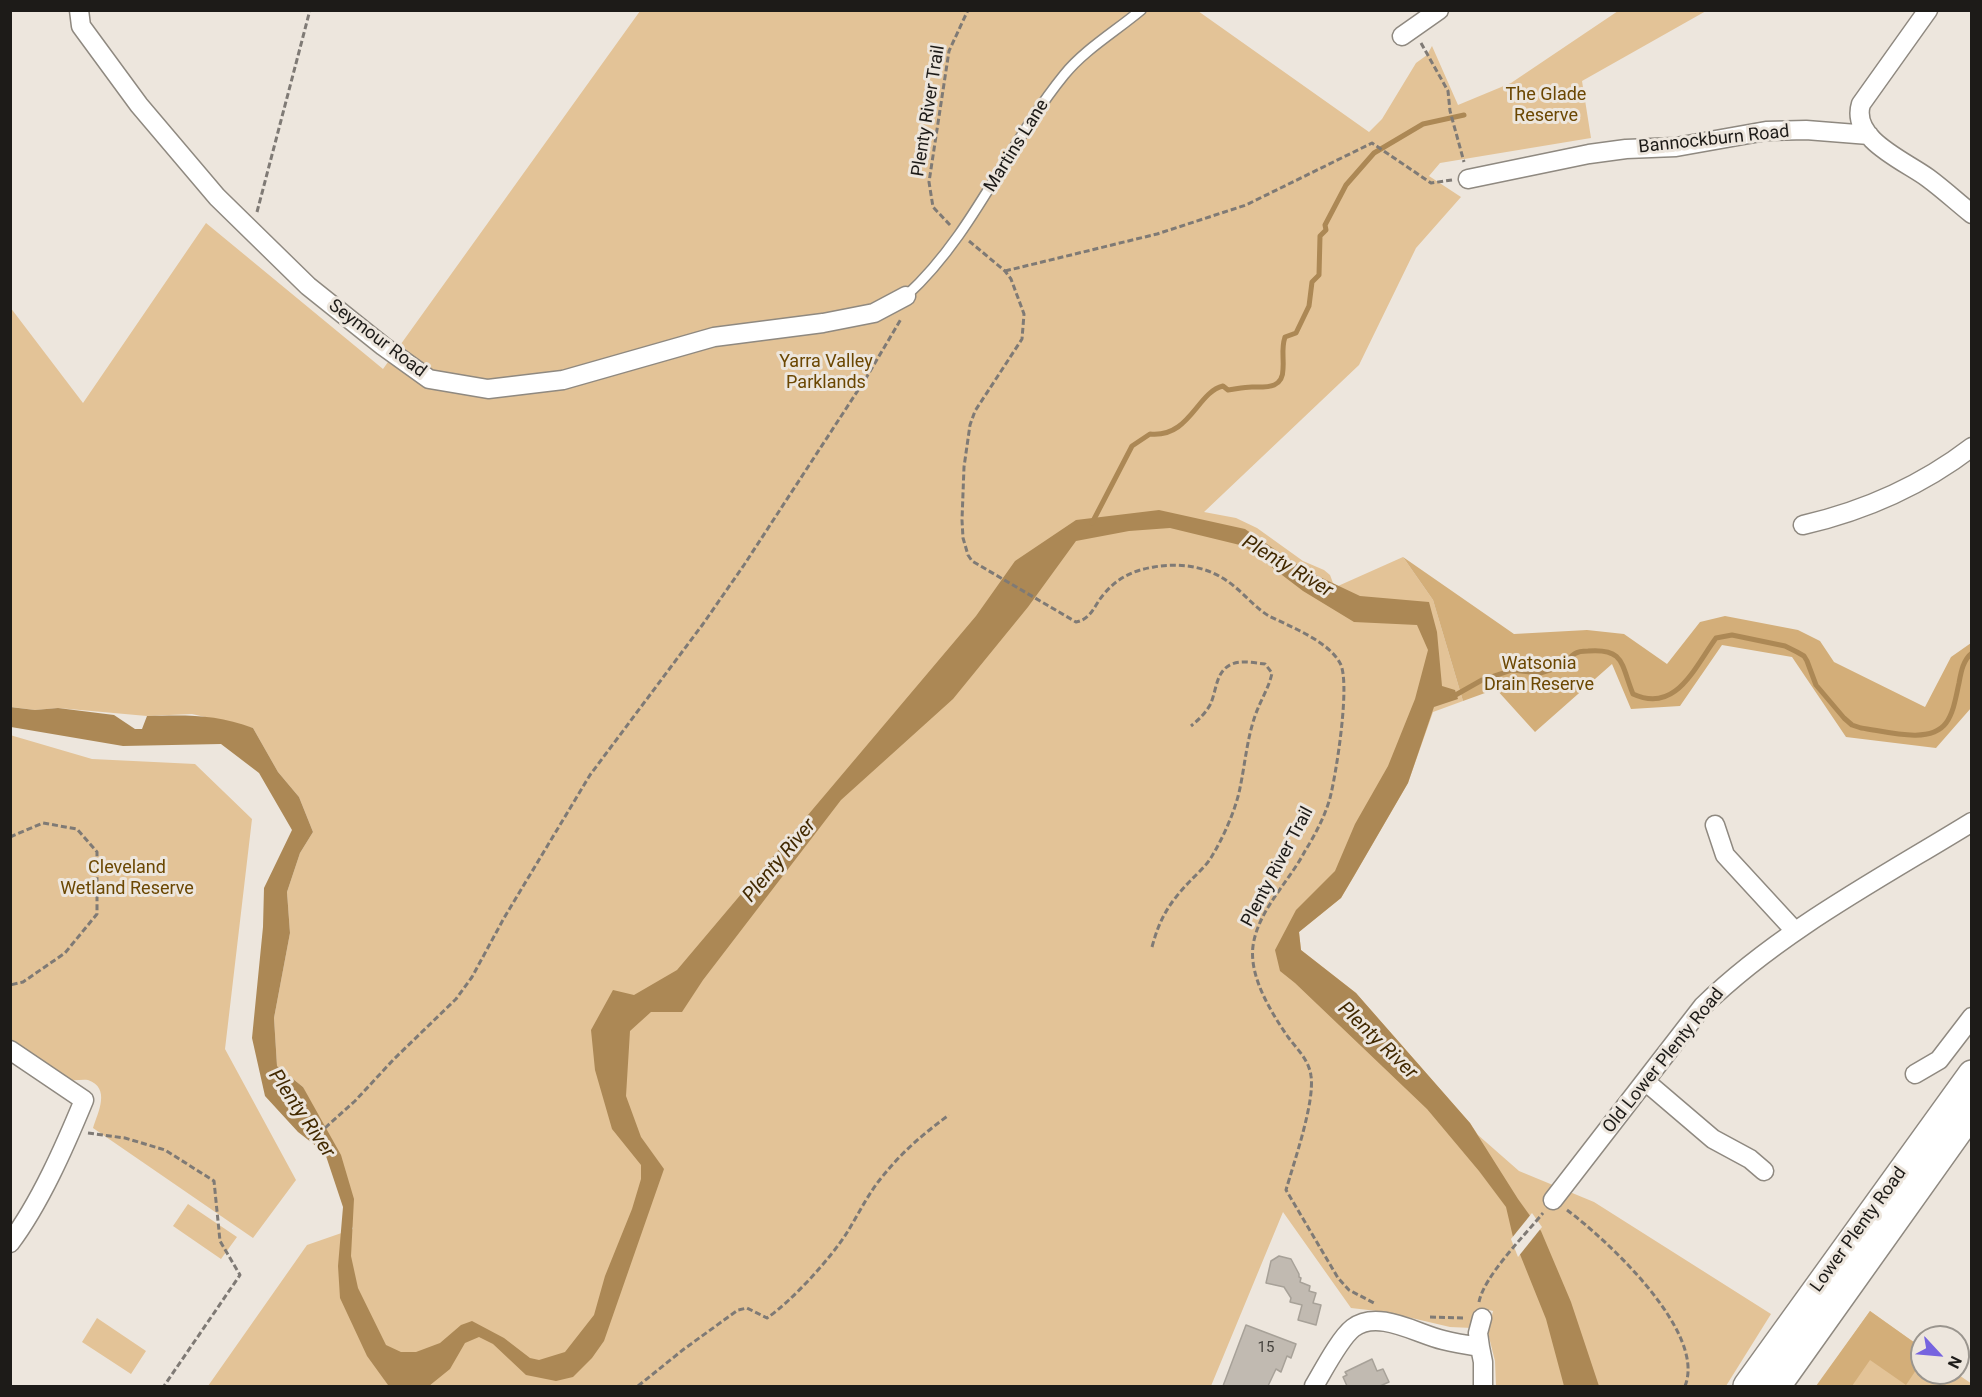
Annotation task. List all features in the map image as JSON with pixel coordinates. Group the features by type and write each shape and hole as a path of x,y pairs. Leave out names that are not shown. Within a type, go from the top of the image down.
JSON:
{"main road":[{"name":"Lower Plenty Road","path":"1747,1386 1971,1074"},
{"name":"Lower Plenty Road","path":"1777,1386 1971,1112"}],"street":[{"name":"Seymour Road","path":"79,10 81,26 139,105 217,197 308,286 382,346 429,380 488,389 563,380 714,337 823,323 874,313 906,296"},
{"path":"1408,32 1439,10"},
{"path":"1928,10 1861,104 1859,112 1861,122 1876,143 1926,177 1971,214"},
{"name":"Bannockburn Road","path":"1468,178 1558,159 1626,149 1676,147 1766,131 1806,130 1869,135"},
{"path":"1803,525 1858,510 1895,494 1932,475 1971,447"},
{"name":"Old Lower Plenty Road","path":"1553,1200 1703,1006 1726,983 1795,932 1971,822"},
{"path":"1715,825 1725,855 1795,932"},
{"path":"1915,1074 1939,1060 1971,1017"},
{"path":"10,1050 84,1100 25,1224 10,1243"},
{"path":"1646,1081 1713,1139 1750,1159 1764,1170"},
{"path":"1477,1314 1484,1386"},
{"path":"1314,1386 1347,1335 1356,1326 1364,1323 1386,1322 1442,1340 1480,1347"}],"lane":[{"name":"Martins Lane","path":"906,296 924,279 978,208 1045,100 1065,74 1084,55 1141,10"}],"path":[{"path":"252,232 310,10"},
{"name":"Plenty River Trail","path":"968,10 949,51 929,182 933,207 959,234 1005,271 1011,279 1024,314 1022,339 980,403 970,425 966,450 962,520 963,538 968,555 972,561 1076,622 1083,620 1115,582 1131,573 1154,567 1185,565 1201,568 1232,584 1268,615 1315,639 1341,664 1344,697 1340,739 1330,798 1305,852 1263,916 1255,938 1252,957 1259,984 1268,1003 1287,1036 1304,1057 1311,1074 1308,1110 1286,1190 1338,1278 1348,1290 1374,1303"},
{"path":"1005,271 1157,234 1246,205 1372,143 1431,183 1468,178 1450,111 1448,91 1408,32"},
{"path":"325,1128 355,1101 394,1059 456,999 472,977 504,918 590,775 703,624 866,378 902,317 906,296"},
{"path":"1152,947 1164,912 1212,858 1223,836 1240,791 1247,746 1255,715 1269,685 1272,673 1268,665 1239,662 1222,670 1215,684 1211,702 1203,716 1191,726"},
{"path":"10,837 43,823 77,830 97,852 97,914 65,953 23,982 10,985"},
{"path":"638,1386 738,1310 747,1308 767,1318 780,1310 846,1233 882,1176 910,1146 949,1115"},
{"path":"73,1127 93,1135 125,1138 165,1150 214,1181 220,1241 240,1275 164,1386"},
{"path":"1427,1316 1457,1319 1477,1314 1483,1288 1553,1200 1609,1244 1653,1293 1686,1353 1689,1366 1685,1386"}],"green space":[{"name":"Yarra Valley Parklands","path":"640,11 1198,11 1369,132 1382,119 1416,63 1427,55 1432,46 1458,105 1511,83 1618,11 1706,11 1582,81 1591,138 1440,163 1429,176 1461,197 1416,248 1359,365 1204,512 1236,518 1257,528 1303,561 1324,570 1338,586 1403,557 1433,600 1463,701 1433,712 1408,783 1341,898 1299,932 1301,950 1356,993 1478,1135 1519,1171 1594,1202 1771,1314 1726,1386 1496,1386 1495,1361 1488,1333 1493,1311 1481,1308 1472,1328 1450,1327 1386,1312 1351,1308 1283,1212 1211,1386 208,1386 307,1245 353,1229 303,1087 277,1066 274,1018 290,933 287,892 300,853 313,832 299,797 278,772 253,728 192,714 147,716 58,708 35,710 11,707 10,307 83,403 206,223 383,369"},
{"name":"Watsonia Drain Reserve","path":"1403,557 1514,634 1587,630 1624,634 1667,664 1700,622 1725,616 1798,630 1820,641 1834,662 1925,707 1951,657 1971,643 1971,708 1936,748 1846,737 1792,657 1722,645 1680,706 1631,709 1612,664 1535,732 1496,689 1463,701 1433,600"},
{"name":"Cleveland Wetland Reserve","path":"10,735 92,759 195,764 252,819 225,1049 296,1180 253,1238 93,1128 101,1101 101,1094 95,1084 88,1080 65,1078 11,1043"},
{"path":"188,1204 237,1237 221,1259 173,1226"},
{"path":"1870,1311 1910,1339 1910,1385 1972,1384 1971,1386 1817,1386"},
{"path":"1870,1311 1910,1339 1910,1379 1906,1385 1870,1360 1852,1386 1816,1386"},
{"path":"97,1318 146,1351 131,1374 82,1342"}],"water":[{"name":"Plenty River","path":"1159,510 1245,529 1305,570 1360,596 1429,602 1437,632 1442,686 1455,690 1458,699 1434,707 1408,783 1341,898 1299,932 1301,950 1356,993 1470,1123 1541,1231 1571,1302 1599,1386 1564,1386 1546,1319 1513,1237 1506,1207 1479,1171 1427,1109 1280,971 1275,950 1296,910 1335,871 1355,824 1388,766 1415,699 1428,650 1417,625 1354,622 1303,591 1244,546 1170,528 1129,531 1076,541 1028,607 953,699 841,800 703,980 682,1012 651,1012 630,1031 626,1096 641,1137 664,1169 604,1341 592,1358 573,1377 556,1381 526,1375 493,1344 479,1337 465,1343 450,1369 429,1386 388,1385 367,1356 340,1298 338,1266 343,1207 325,1153 298,1132 265,1096 252,1038 263,927 264,888 292,830 259,773 221,744 123,746 11,727 10,707 35,710 58,708 114,715 135,729 142,729 147,716 175,715 226,720 253,728 278,772 299,797 313,832 300,853 287,892 290,933 274,1018 277,1066 303,1087 341,1155 354,1199 351,1256 358,1288 386,1345 401,1352 416,1352 440,1343 461,1325 472,1321 504,1338 530,1358 539,1360 565,1352 594,1315 605,1276 632,1209 641,1179 641,1165 612,1129 595,1070 591,1030 613,990 634,995 677,970 976,616 1015,561 1076,520"}],"pier":[{"path":"1532,1213 1542,1227 1518,1257 1511,1239"}],"building":[{"path":"1279,1256 1291,1259 1301,1278 1300,1282 1310,1286 1309,1291 1316,1293 1313,1303 1321,1305 1316,1325 1298,1320 1302,1305 1290,1302 1291,1298 1284,1287 1266,1283 1271,1261"},
{"path":"1246,1325 1296,1344 1291,1358 1287,1356 1281,1372 1276,1369 1268,1386 1223,1386"},
{"path":"1372,1359 1377,1371 1383,1369 1389,1382 1380,1386 1347,1386 1343,1377 1347,1375 1345,1372"}],"waterway":[{"path":"1092,523 1132,446 1150,434 1175,429 1214,390 1223,386 1228,390 1268,387 1280,380 1285,337 1296,333 1309,306 1312,282 1319,275 1320,236 1326,230 1325,225 1346,185 1374,153 1423,124 1464,115"},
{"path":"1452,697 1482,680 1512,670 1540,673 1566,665 1577,653 1600,651 1609,652 1620,660 1633,694 1648,699 1661,698 1682,685 1716,638 1732,635 1785,646 1804,656 1816,685 1852,725 1894,734 1918,735 1939,730 1949,719 1963,666 1972,653"}],"park label":[{"name":"The Glade Reserve","path":"1546,106"}]}
